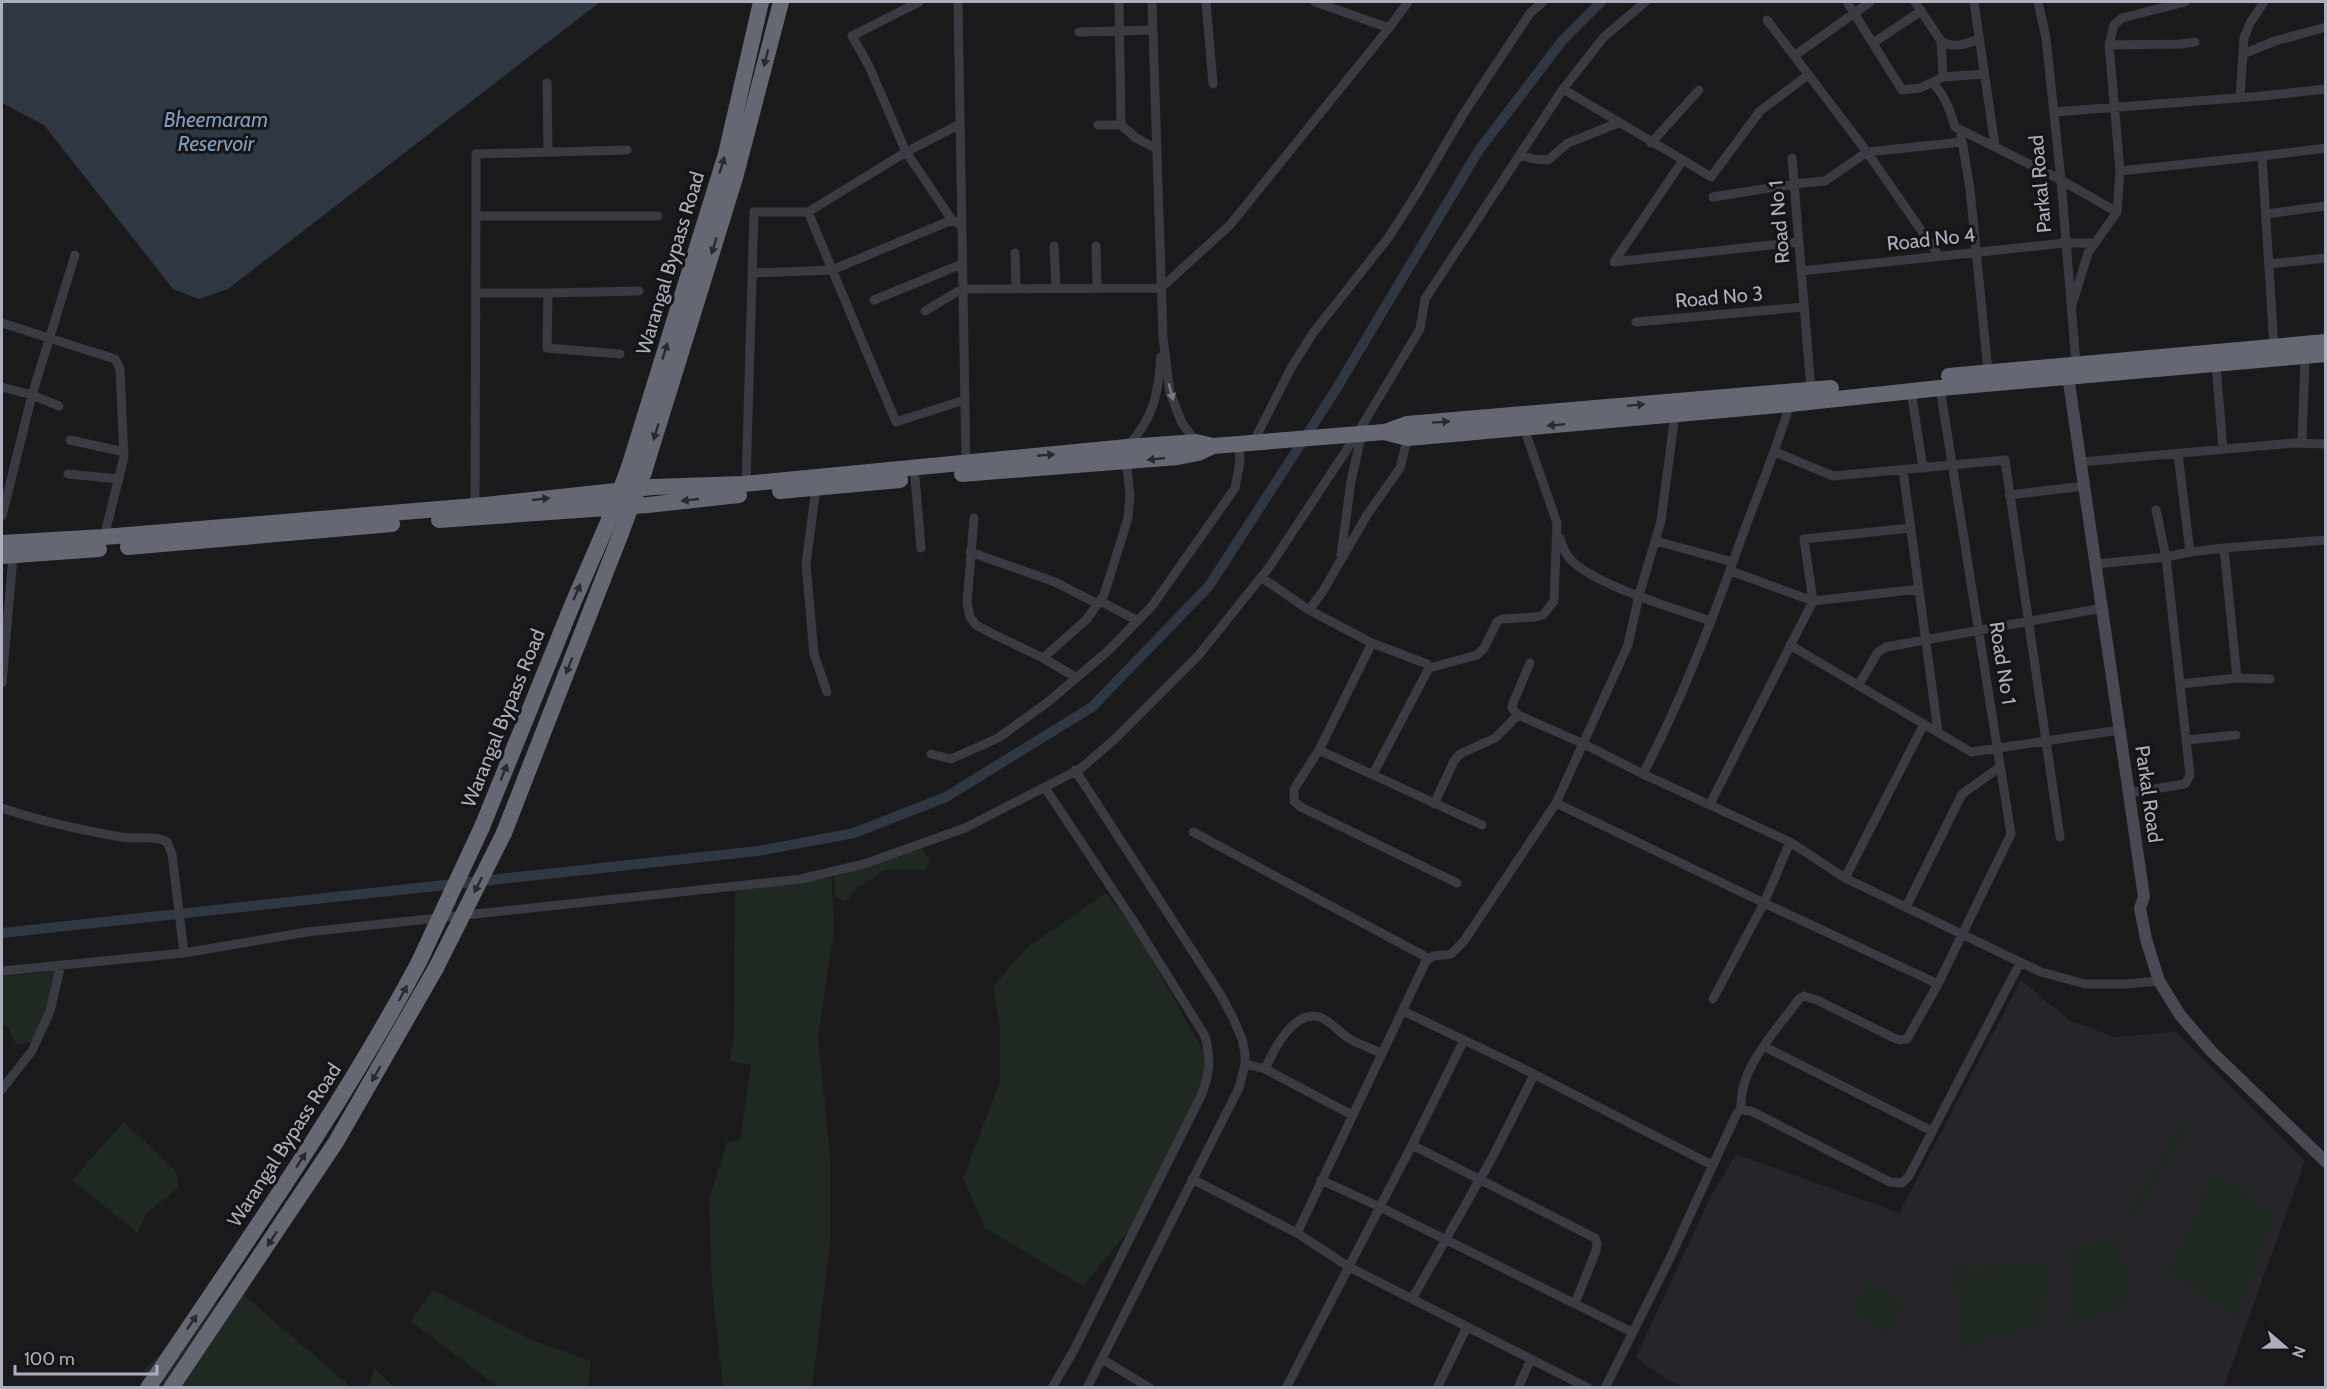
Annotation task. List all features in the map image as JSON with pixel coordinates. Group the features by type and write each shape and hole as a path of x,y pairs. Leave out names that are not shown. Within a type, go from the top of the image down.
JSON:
{"highway":[{"name":"Warangal Bypass Road","path":"171,1388 336,1142 436,968 504,833 621,533 636,469 726,154 760,2"},
{"name":"Warangal Bypass Road","path":"148,1388 298,1165 379,1036 419,962 482,827 573,603 609,520 636,469 735,178 781,2"},
{"path":"5,552 475,512 653,487 746,483 1126,455 1196,442 1213,446 1384,432 1524,428 1790,404 1941,388 2070,369 2325,342"},
{"path":"1408,431 1988,371 2216,365 2325,354"},
{"path":"1126,455 1178,457 1198,453 1213,446"},
{"path":"5,552 104,537 475,512 648,505 915,478 966,468"}],"street":[{"path":"919,2 852,36 869,66 906,152 952,220 961,225"},
{"path":"958,2 966,468"},
{"path":"1119,2 1122,125"},
{"path":"1152,2 1163,337 1170,393 1182,423 1196,442"},
{"path":"1206,2 1213,84"},
{"path":"1315,2 1389,28"},
{"path":"925,311 962,290 1161,288 1230,225 1408,2"},
{"path":"1528,2 1530,13"},
{"path":"932,754 951,759 998,738 1077,678 1109,650 1152,606 1235,488 1240,462 1253,443 1291,368 1313,333 1388,238 1417,194 1464,113 1530,13 1543,2"},
{"path":"2,971 184,953 319,930 801,879 864,864 965,828 1080,769 1114,740 1198,656 1261,577 1356,434 1420,329 1425,299 1563,89 1604,37 1645,2"},
{"path":"1846,2 1902,90 1920,88 1943,77 1984,74"},
{"path":"1794,56 1870,2"},
{"path":"1915,2 1941,41 1947,45 1967,44 1979,39"},
{"path":"1974,2 1995,146"},
{"name":"Parkal Road","path":"2038,2 2046,38 2061,180 2070,310 2070,369 2081,462 2144,897 2140,908 2146,939 2159,981 2180,1016 2212,1053 2325,1162"},
{"path":"2070,310 2088,253 2117,212 2120,171 2109,45 2114,25 2122,18 2179,2"},
{"path":"2240,98 2246,31 2264,2"},
{"path":"1873,43 1921,11"},
{"path":"1767,20 1867,152 1939,256"},
{"path":"2243,54 2275,40 2325,27"},
{"path":"1079,32 1153,30"},
{"path":"1941,41 1943,77"},
{"path":"2109,45 2195,42"},
{"path":"1563,89 1711,177 1760,111 1808,75"},
{"path":"547,82 548,152"},
{"path":"1932,83 1939,89 1949,108 1955,127 2061,180 2117,212"},
{"path":"2054,112 2325,89"},
{"path":"1651,143 1699,90"},
{"path":"1520,155 1548,160 1568,143 1618,123"},
{"path":"746,483 754,212 808,212 906,152 960,124"},
{"path":"1098,125 1122,125 1136,138 1157,149"},
{"path":"1961,130 1970,189 1988,371"},
{"path":"1713,197 1794,184 1825,182 1867,152 1892,147 1962,142"},
{"path":"2120,171 2325,148"},
{"path":"475,512 476,154 627,150"},
{"path":"2262,156 2274,347"},
{"name":"Road No 1","path":"1792,158 1811,390"},
{"path":"1683,160 1614,262 1799,242"},
{"path":"2266,214 2325,206"},
{"path":"808,212 896,422 964,400"},
{"path":"476,216 658,216"},
{"path":"753,273 832,270 952,220"},
{"name":"Road No 4","path":"1801,271 2065,243 2095,243"},
{"path":"1054,246 1056,288"},
{"path":"1096,246 1097,287"},
{"path":"1016,254 1016,289"},
{"path":"2,516 32,395 75,255"},
{"path":"2270,264 2325,258"},
{"path":"874,300 962,264"},
{"path":"476,293 639,291"},
{"path":"548,293 546,348 620,354"},
{"name":"Road No 3","path":"1636,322 1804,307"},
{"path":"2,323 115,359 120,369 124,452 104,537"},
{"path":"1043,658 1086,620 1104,595 1128,518 1130,495 1126,455 1149,416 1158,394 1163,337"},
{"path":"2302,443 2305,357"},
{"path":"2216,365 2223,449"},
{"path":"2,387 32,395 59,406"},
{"name":"Road No 1","path":"1765,1047 1799,999 1804,996 1894,1038 1903,1040 1910,1034 1938,984 2011,834 1941,388"},
{"path":"1911,391 1923,468"},
{"path":"1642,774 1670,722 1711,621 1776,452 1790,404"},
{"path":"1297,1233 1428,958 1456,951 1556,803 1584,744 1628,645 1639,595 1661,521 1675,414"},
{"path":"1524,428 1554,514 1558,533 1564,548 1577,565 1595,576 1639,595 1711,621"},
{"path":"1309,610 1323,591 1367,514 1400,468 1408,431"},
{"path":"1341,560 1356,434"},
{"path":"70,440 124,452"},
{"path":"2081,462 2302,443 2325,444"},
{"path":"1776,452 1833,477 2005,460 2060,837"},
{"path":"2178,454 2190,552"},
{"path":"1903,470 1938,732"},
{"path":"68,474 119,478"},
{"path":"915,478 921,548"},
{"path":"2009,495 2085,486"},
{"path":"816,488 806,564 807,592 814,654 827,692"},
{"path":"2129,793 2185,783 2190,775 2166,557 2156,510"},
{"path":"974,518 967,603 970,617 976,625 1043,658 1077,678"},
{"path":"1710,804 1813,601 1804,539 1911,528"},
{"path":"1373,774 1429,668 1477,656 1484,648 1494,626 1502,618 1535,617 1549,610 1554,601 1556,589 1558,533"},
{"path":"2096,564 2224,548 2325,540"},
{"path":"1656,541 1732,566 1813,601 1919,589"},
{"path":"2224,548 2237,678"},
{"path":"2,683 5,552"},
{"path":"970,552 1055,582 1138,621"},
{"path":"1261,577 1309,610 1372,643 1415,658 1429,668"},
{"path":"1859,684 1878,652 1886,647 2103,608"},
{"path":"1372,643 1318,750 1294,789 1293,796 1296,804 1458,883"},
{"path":"1790,645 1971,752 2120,730"},
{"path":"1530,663 1513,703 1512,708 1518,716 1584,744 1642,774 1790,842 1845,878 2020,963 2064,980 2085,984 2159,981"},
{"path":"2181,684 2237,678 2270,679"},
{"path":"1434,804 1454,761 1460,754 1495,738 1518,716"},
{"path":"1845,878 1924,724"},
{"path":"2187,740 2236,735"},
{"path":"1318,750 1482,825"},
{"path":"1906,907 1962,794 2000,767"},
{"path":"1075,770 1219,992 1242,1040 1245,1064 1239,1088 1087,1388"},
{"path":"1045,788 1134,922 1205,1036 1210,1057 1208,1076 1202,1094 1074,1350 1052,1388"},
{"path":"1556,803 1938,984"},
{"path":"2,808 23,815 125,838 162,839 167,842 172,854 184,953"},
{"path":"1193,832 1428,958"},
{"path":"1713,999 1764,903 1790,842"},
{"path":"1741,1110 1750,1111 1894,1184 1902,1183 1909,1176 2020,963"},
{"path":"2,1089 32,1051 50,1011 61,965"},
{"path":"1403,1011 1712,1165"},
{"path":"1265,1069 1285,1032 1301,1020 1310,1017 1322,1018 1347,1037 1381,1053"},
{"path":"1286,1388 1464,1040"},
{"path":"1605,1388 1670,1258 1733,1118 1741,1110 1741,1096 1747,1076 1765,1047 1932,1131"},
{"path":"1245,1064 1265,1069 1352,1115"},
{"path":"1412,1299 1480,1179 1534,1075"},
{"path":"1412,1145 1594,1238 1597,1244 1596,1251 1575,1303"},
{"path":"1192,1179 1297,1233 1349,1267 1588,1388"},
{"path":"1321,1180 1632,1332"},
{"path":"1437,1388 1467,1328"},
{"path":"1102,1359 1150,1388"},
{"path":"1518,1388 1531,1359"}],"shaded area":[{"path":"921,847 930,860 926,870 884,870 858,888 846,901 835,897 834,877"},
{"path":"832,878 834,931 818,1037 830,1154 830,1245 812,1387 723,1387 712,1288 709,1199 727,1142 740,1139 751,1065 729,1061 734,1036 735,889"},
{"path":"1106,893 1136,932 1211,1064 1145,1211 1083,1286 985,1228 963,1178 1000,1082 1000,1025 993,987 1025,949"},
{"path":"58,971 57,997 50,1024 40,1038 17,1045 7,1027 2,1025 2,976"},
{"path":"2021,980 2069,1020 2114,1037 2176,1032 2305,1161 2224,1387 1683,1387 1660,1375 1636,1357 1711,1196 1736,1154 1899,1213"},
{"path":"124,1122 176,1171 179,1187 147,1213 137,1233 72,1180"},
{"path":"2186,1123 2189,1125 2187,1131 2133,1221 2129,1221 2127,1213 2180,1126"},
{"path":"2215,1170 2275,1216 2237,1319 2167,1271"},
{"path":"2120,1239 2134,1304 2072,1325 2067,1247"},
{"path":"2049,1264 2044,1323 1961,1349 1952,1267"},
{"path":"1871,1281 1907,1305 1888,1335 1852,1310"},
{"path":"234,1287 351,1387 170,1387 143,1370"},
{"path":"433,1290 534,1341 591,1361 588,1387 498,1387 410,1321"},
{"path":"374,1368 394,1387 368,1387"}],"water":[{"name":"Bheemaram Reservoir","path":"2,2 600,2 228,289 199,299 173,289 44,125 2,103"}],"waterway":[{"path":"2,933 758,851 854,833 946,797 1092,707 1209,586 1335,391 1479,150 1562,41 1601,2"}]}
